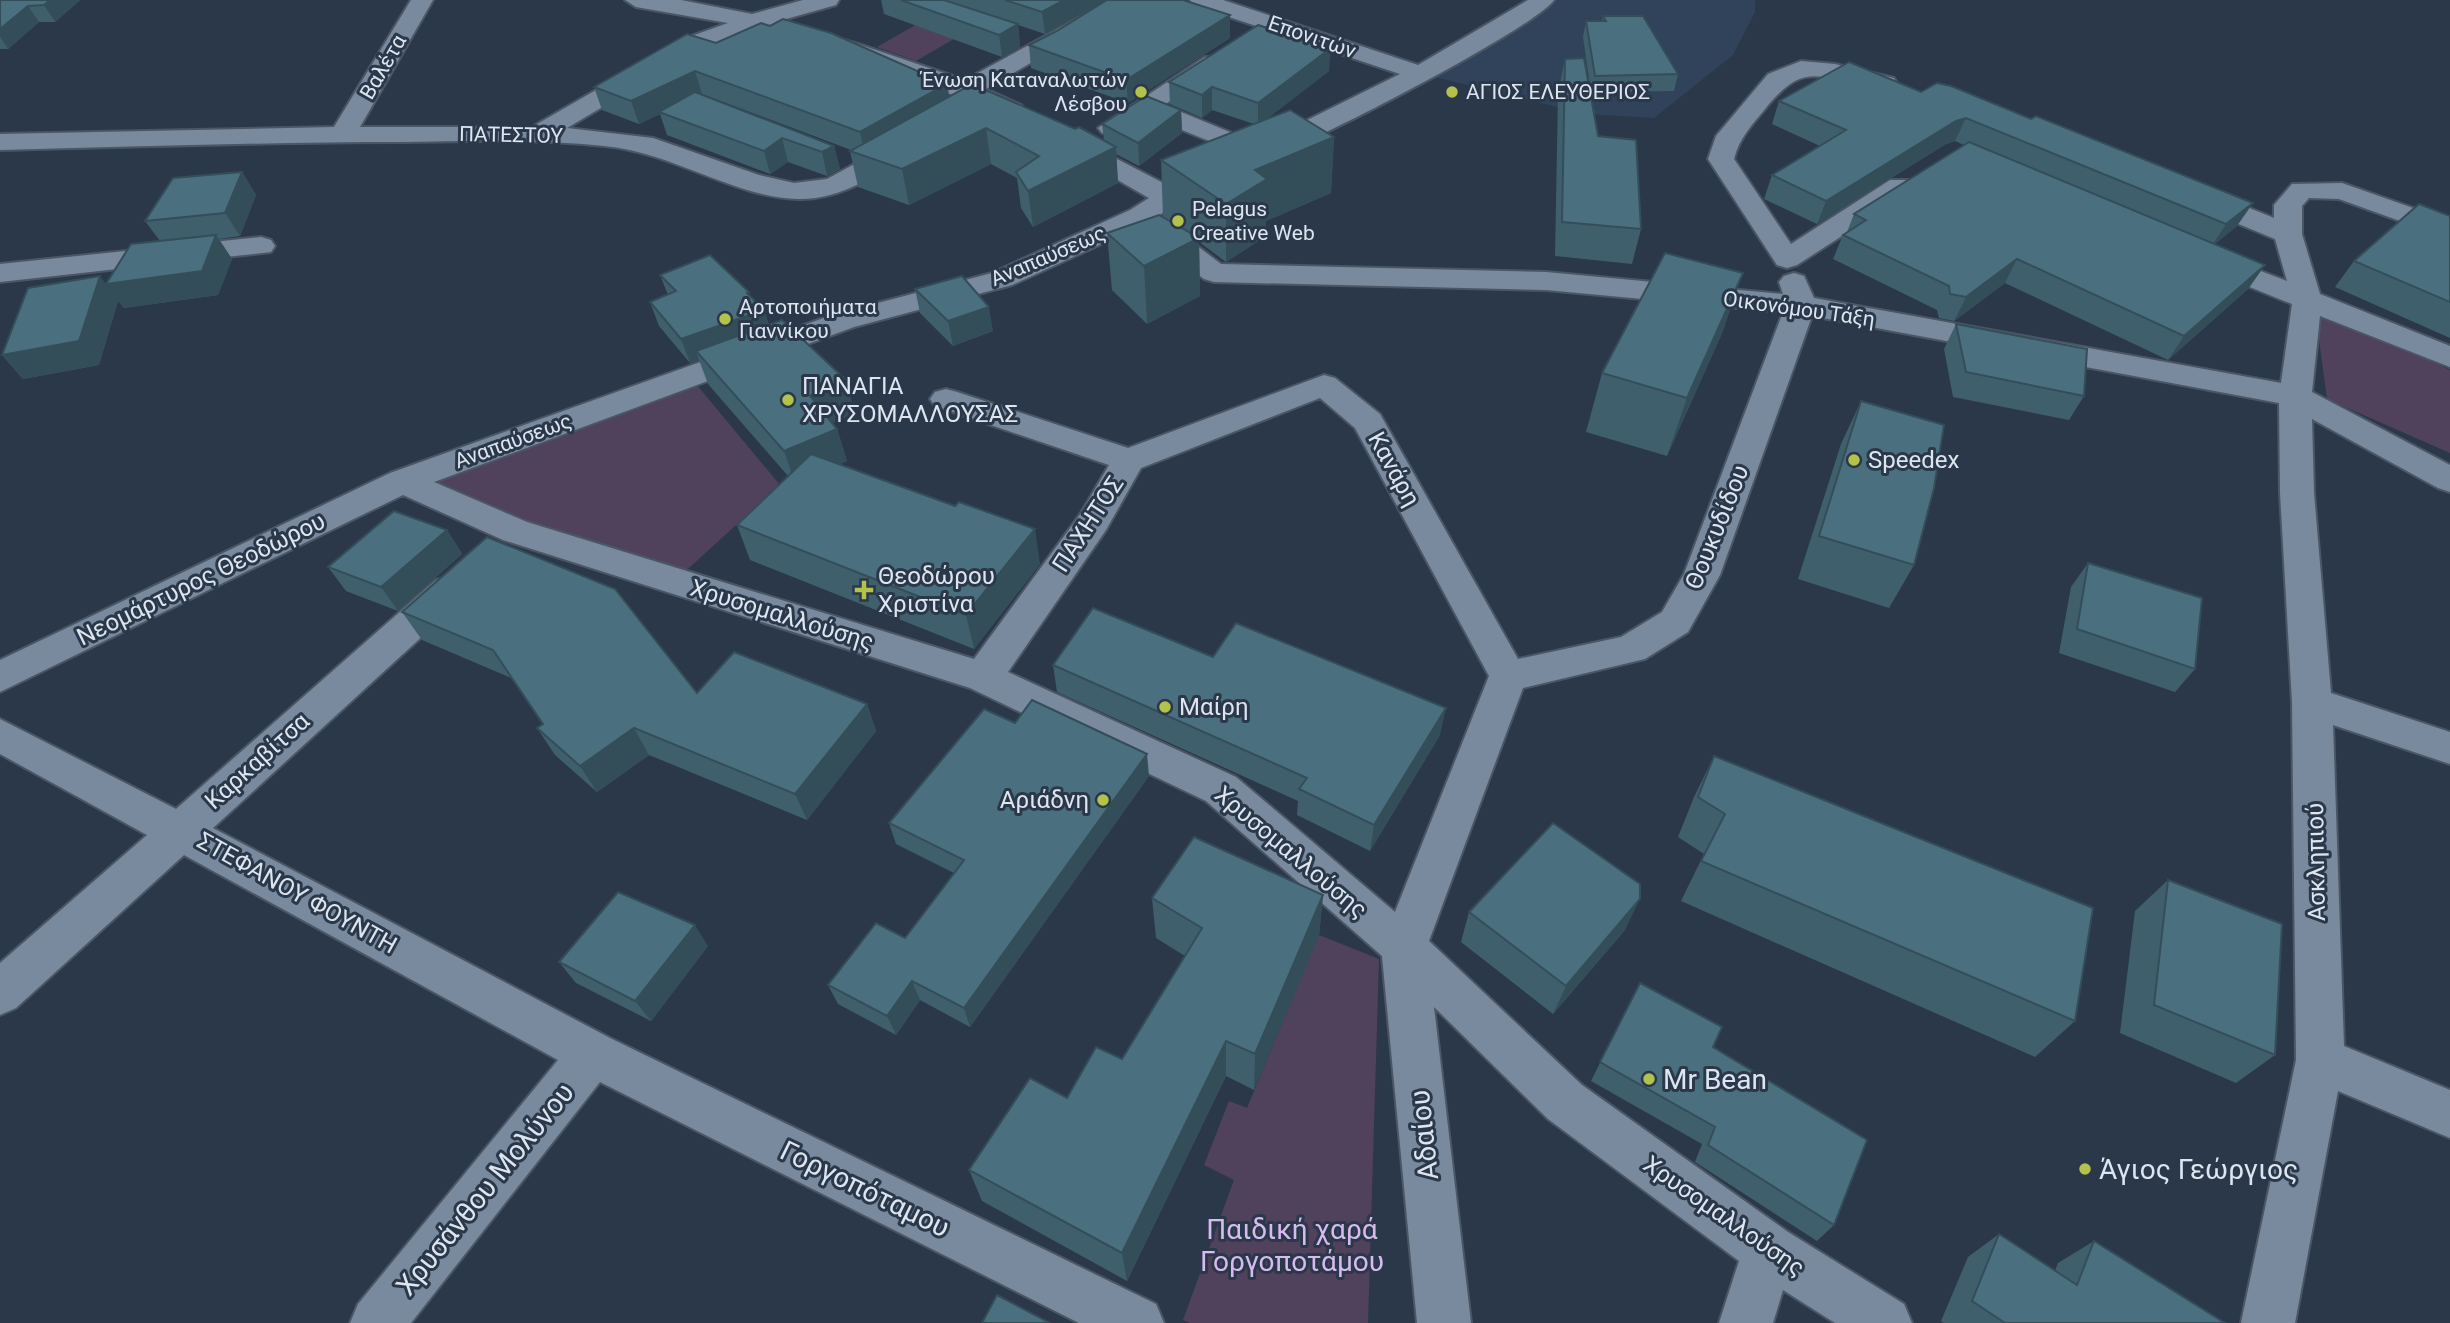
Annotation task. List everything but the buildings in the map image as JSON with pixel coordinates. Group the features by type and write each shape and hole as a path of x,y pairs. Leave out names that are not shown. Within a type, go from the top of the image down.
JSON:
{"street":[{"name":"Βαλέτα","path":"344,134 422,0"},
{"path":"636,0 754,21 891,61 991,98 1168,197"},
{"path":"538,134 694,43 754,21 828,0"},
{"path":"966,90 1050,46 1127,0"},
{"name":"Επονιτών","path":"1201,0 1422,74"},
{"name":"Αναπαύσεως","path":"401,481 843,321 1002,279 1140,216 1168,197 1422,74 1491,35 1543,0"},
{"path":"1080,148 1272,23"},
{"path":"1013,34 1050,46"},
{"path":"1801,305 1787,259 1721,159 1725,141 1777,79 1801,68 1835,71 1906,88"},
{"path":"957,117 991,98"},
{"path":"1145,106 1259,153"},
{"path":"632,141 667,122"},
{"name":"ΠΑΤΕΣΤΟΥ","path":"0,142 344,134 538,134 632,141 681,153 782,191 814,191 841,183 923,136"},
{"path":"842,158 867,168"},
{"path":"1787,259 1924,172"},
{"path":"2176,188 2288,234"},
{"path":"2307,301 2288,234 2288,205 2302,190 2320,188 2342,191 2450,232"},
{"name":"Οικονόμου Τάξη","path":"1140,216 1214,273 1546,281 1801,305 2295,396 2450,480"},
{"path":"0,273 261,246"},
{"path":"2182,248 2450,357"},
{"name":"Ασκληπιού","path":"2268,1323 2320,1060 2312,702 2297,493 2295,396 2307,301"},
{"name":"Θουκυδίδου","path":"1508,676 1631,649 1675,622 1702,575 1801,305"},
{"name":"Κανάρη","path":"1129,460 1324,385 1368,422 1508,676"},
{"name":"ΠΑΧΗΤΟΣ","path":"946,399 1129,460 1094,521 982,677"},
{"name":"Χρυσομαλλούσης","path":"401,481 491,552 982,677 1221,789 1404,947 1565,1102 1769,1251 1885,1323"},
{"name":"Νεομάρτυρος Θεοδώρου","path":"0,677 401,481"},
{"name":"Καρκαβίτσα","path":"0,993 491,552"},
{"path":"1404,947 1508,676"},
{"path":"2312,702 2450,748"},
{"name":"ΣΤΕΦΑΝΟΥ ΦΟΥΝΤΗ","path":"0,735 593,1054"},
{"name":"Αδαίου","path":"1404,947 1444,1323"},
{"name":"Χρυσάνθου Μολύνου","path":"377,1323 593,1054"},
{"name":"Γοργοπόταμου","path":"593,1054 1138,1323"},
{"path":"2320,1060 2450,1114"},
{"path":"1746,1323 1769,1251"}],"shaded area":[{"path":"1542,0 1755,0 1755,12 1733,55 1654,118 1586,114 1422,74"}],"green space":[{"path":"926,19 966,32 916,61 877,47"},
{"path":"2316,317 2354,325 2450,370 2450,453 2327,399"},
{"path":"696,384 780,485 679,577 525,521 426,478"},
{"name":"Παιδική χαρά Γοργοποτάμου","path":"1319,935 1379,959 1368,1323 1190,1323 1183,1320 1234,1180 1204,1165 1229,1101 1247,1108"}],"place":[{"name":"Ένωση Καταναλωτών Λέσβου","path":"1141,92"},
{"name":"ΑΓΙΟΣ ΕΛΕΥΘΕΡΙΟΣ","path":"1452,92"},
{"name":"Pelagus Creative Web","path":"1178,221"},
{"name":"Αρτοποιήματα Γιαννίκου","path":"725,319"},
{"name":"ΠΑΝΑΓΙΑ ΧΡΥΣΟΜΑΛΛΟΥΣΑΣ","path":"788,400"},
{"name":"Speedex","path":"1854,460"},
{"name":"Θεοδώρου Χριστίνα","path":"864,590"},
{"name":"Μαίρη","path":"1165,707"},
{"name":"Αριάδνη","path":"1103,800"},
{"name":"Mr Bean","path":"1649,1079"},
{"name":"Άγιος Γεώργιος","path":"2085,1169"}]}
